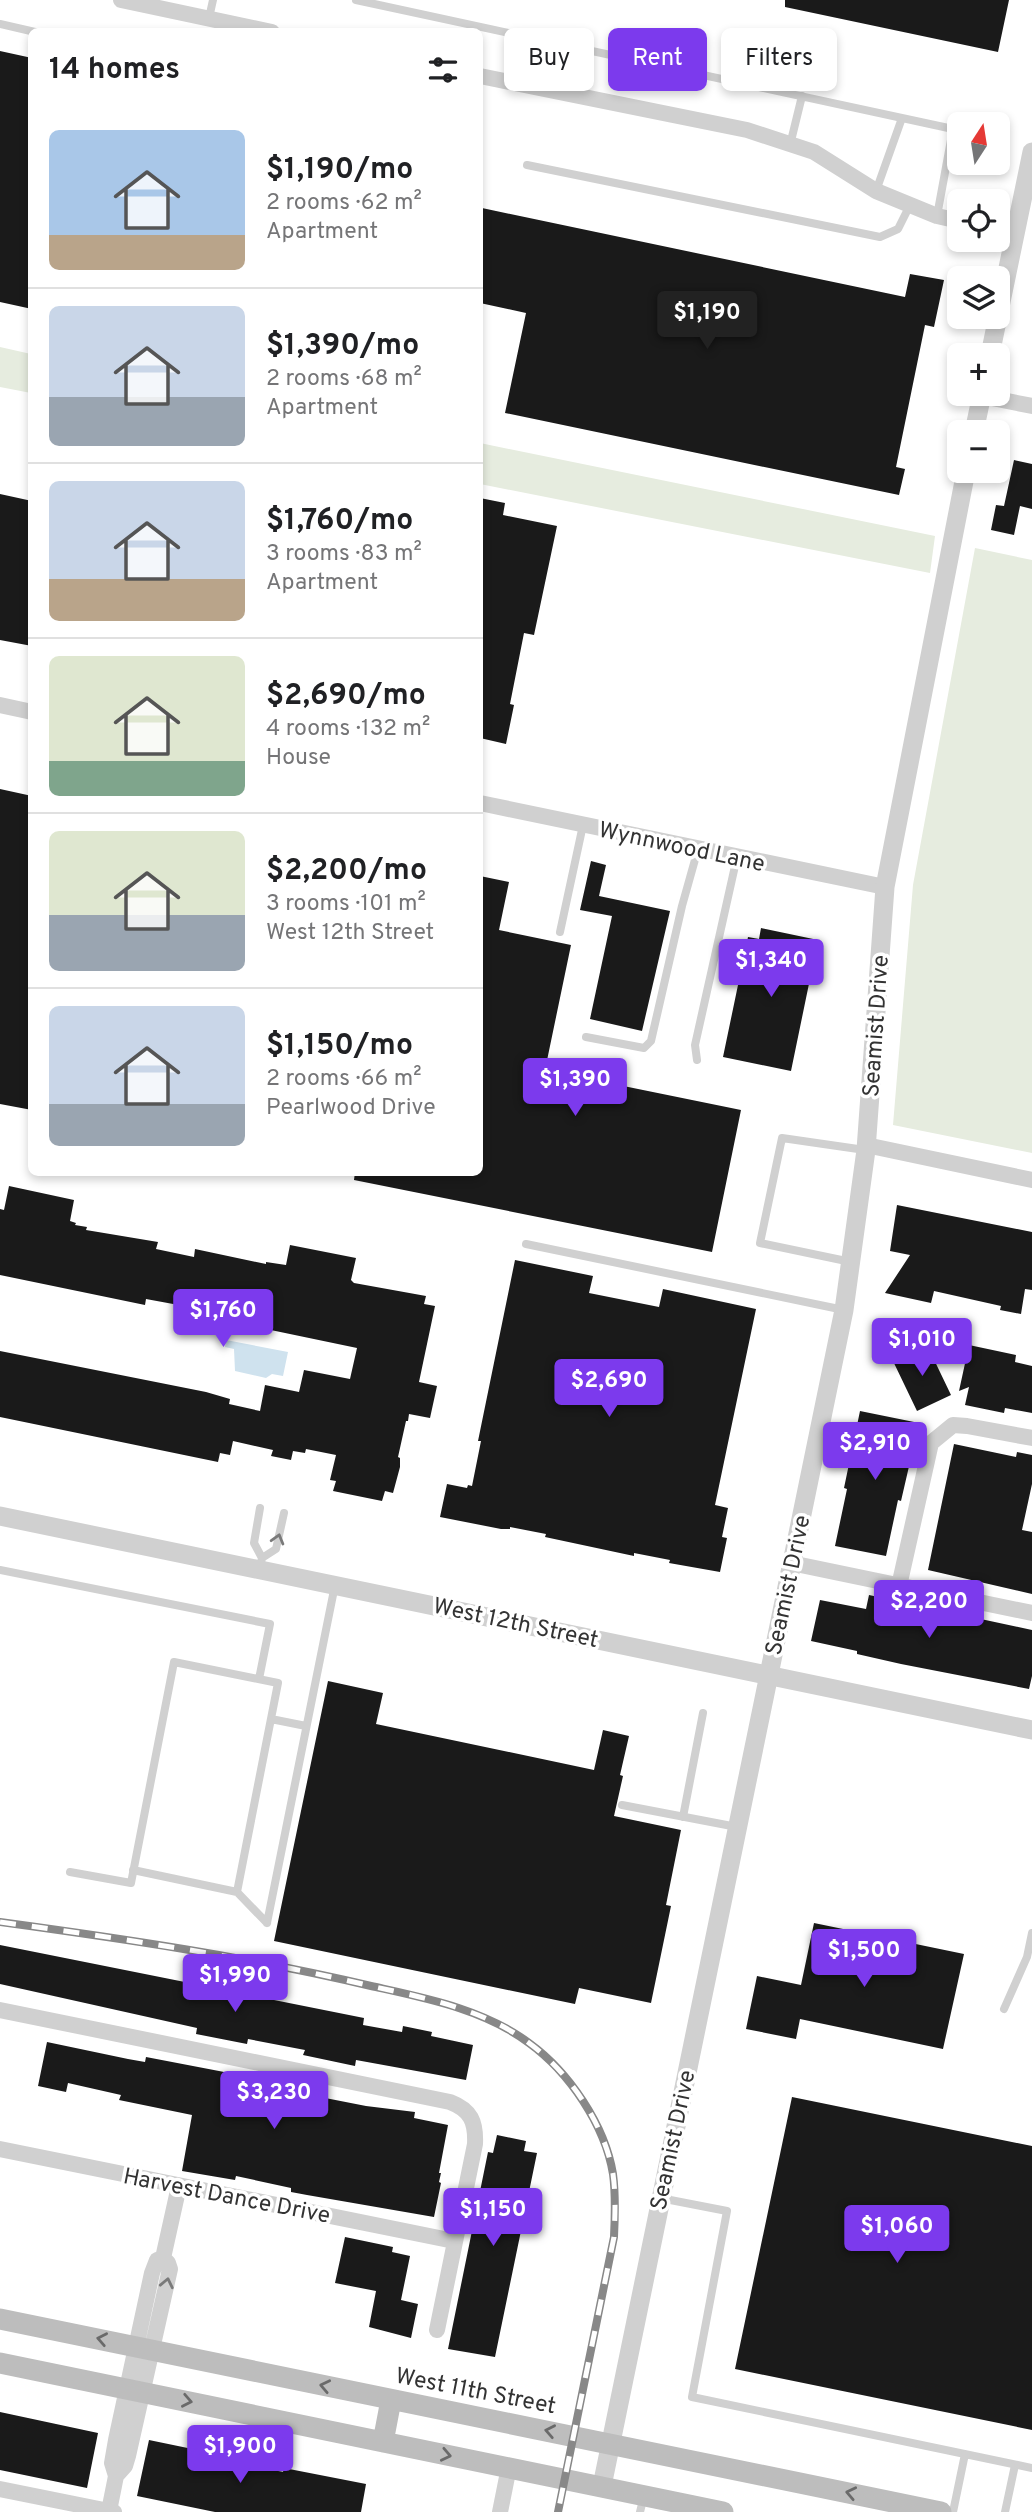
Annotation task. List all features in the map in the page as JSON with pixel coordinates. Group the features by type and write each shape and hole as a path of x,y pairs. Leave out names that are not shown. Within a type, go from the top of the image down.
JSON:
{"main road":[{"name":"West 11th Street","path":"0,2319 941,2512"},
{"path":"0,2363 601,2486 642,2504 723,2512"},
{"path":"383,2442 391,2400"}],"street":[{"path":"121,0 254,28"},
{"path":"483,77 747,130 814,152 876,191 947,218"},
{"path":"1010,221 1032,152"},
{"path":"992,343 1004,252"},
{"path":"1010,401 1032,406"},
{"name":"Seamist Drive","path":"601,2486 844,1310 866,1148 885,887 964,483"},
{"path":"0,705 28,711"},
{"name":"Wynnwood Lane","path":"483,804 885,887"},
{"path":"866,1148 1032,1180"},
{"path":"899,1586 931,1443 953,1425 1032,1438"},
{"name":"West 12th Street","path":"0,1516 261,1563 335,1585 1032,1730"},
{"path":"791,1563 1032,1613"},
{"path":"0,2010 450,2102 468,2111 473,2120 475,2144 436,2330"},
{"name":"Harvest Dance Drive","path":"0,2149 454,2241"},
{"path":"0,2489 111,2511 116,2476 113,2459 135,2391 144,2348 170,2269 163,2258 179,2186"},
{"path":"499,2512 509,2468"}],"lane":[{"path":"209,18 213,0"},
{"path":"356,0 504,32"},
{"path":"0,24 28,30"},
{"path":"594,51 953,129 937,216"},
{"path":"790,145 802,96"},
{"path":"876,191 902,118"},
{"path":"527,164 880,237 898,229 910,205"},
{"path":"560,932 583,825"},
{"path":"586,1037 644,1048 651,1041 698,849"},
{"path":"697,1060 695,1045 737,857"},
{"path":"851,1262 760,1243 782,1138 866,1148"},
{"path":"526,1244 844,1310"},
{"path":"260,1508 254,1543 261,1563 276,1549 284,1513"},
{"path":"0,1570 270,1624 259,1679"},
{"path":"133,1870 237,1892 267,1923 335,1585"},
{"path":"70,1872 131,1883 174,1662 278,1683 237,1892"},
{"path":"683,1817 703,1713"},
{"path":"271,1719 306,1726"},
{"path":"622,1805 737,1827"},
{"path":"1004,2009 1027,1957 1032,1933"},
{"path":"660,2198 727,2211 692,2397 1032,2468"},
{"path":"954,2512 965,2454"},
{"path":"1005,2512 1015,2465"}],"shaded area":[{"path":"0,347 28,353 28,392 0,387"},
{"path":"483,444 935,536 930,573 483,485"},
{"path":"975,548 1032,560 1032,1153 893,1125 913,885"}],"water":[{"path":"226,1340 288,1352 283,1376 272,1374 266,1378 235,1371 234,1349 225,1347"}],"building":[{"path":"785,0 1009,0 998,52 785,7"},
{"path":"0,51 28,57 28,308 0,302"},
{"path":"483,208 905,297 910,274 944,280 934,327 925,325 896,467 905,469 899,495 505,413 526,313 483,304"},
{"path":"1014,460 1032,464 1032,509 1020,506 1014,535 991,530 996,505 1004,506"},
{"path":"0,494 28,500 28,645 0,640"},
{"path":"483,499 505,503 503,515 557,526 534,635 524,633 510,704 514,705 506,744 483,739"},
{"path":"0,789 28,795 28,1109 0,1104"},
{"path":"591,861 606,865 599,896 670,911 642,1031 590,1019 612,916 580,910"},
{"path":"483,877 509,882 499,930 571,945 545,1070 741,1110 712,1252 354,1180 354,1176 483,1176"},
{"path":"761,928 818,940 791,1071 723,1057 748,937 759,939"},
{"path":"9,1186 74,1200 70,1221 76,1223 75,1225 87,1227 86,1230 158,1242 156,1249 194,1257 195,1249 266,1264 286,1265 290,1245 356,1258 351,1280 354,1283 426,1296 424,1304 435,1306 419,1382 437,1386 430,1418 409,1414 406,1421 398,1457 400,1467 393,1493 385,1491 382,1501 333,1491 336,1481 330,1480 336,1455 306,1449 305,1453 293,1451 291,1460 271,1456 273,1450 233,1441 230,1455 220,1453 218,1462 0,1417 0,1351 206,1392 230,1399 229,1404 260,1411 265,1385 299,1392 304,1370 350,1379 357,1348 209,1317 183,1310 184,1306 146,1299 145,1305 0,1275 0,1209 4,1210"},
{"path":"897,1205 1032,1232 1032,1290 1025,1289 1021,1314 1000,1310 1001,1306 934,1291 931,1303 885,1293 910,1255 890,1251"},
{"path":"515,1260 593,1276 589,1293 659,1307 663,1289 756,1309 715,1505 728,1508 722,1537 727,1538 720,1572 545,1537 546,1534 510,1527 501,1529 440,1517 447,1484 467,1488 468,1485 472,1486 481,1441 478,1441"},
{"path":"927,1345 951,1395 917,1411 893,1361"},
{"path":"969,1345 1016,1355 1015,1362 1032,1366 1032,1413 1005,1408 1004,1413 965,1405 969,1387 959,1391"},
{"path":"860,1411 919,1423 886,1556 835,1546"},
{"path":"954,1444 1016,1457 1017,1452 1032,1455 1032,1484 1022,1530 1032,1532 1032,1594 928,1570"},
{"path":"869,1595 1032,1630 1032,1676 1029,1689 901,1664 811,1641 820,1600 866,1609"},
{"path":"328,1681 383,1693 376,1724 594,1770 603,1730 629,1736 614,1816 681,1830 666,1905 671,1906 651,2003 579,1988 575,2004 274,1941"},
{"path":"814,1923 964,1954 943,2049 800,2019 796,2039 746,2029 757,1976 801,1985"},
{"path":"0,1945 364,2018 363,2025 402,2032 403,2026 432,2032 431,2036 473,2045 466,2080 356,2060 355,2066 303,2055 305,2050 248,2039 247,2044 196,2034 197,2028 0,1984"},
{"path":"47,2042 145,2062 146,2057 234,2074 233,2080 366,2106 415,2112 414,2118 448,2125 434,2217 291,2192 291,2188 236,2176 235,2180 182,2171 192,2115 119,2100 121,2095 68,2083 66,2092 38,2086"},
{"path":"792,2097 1032,2146 1032,2430 735,2369"},
{"path":"497,2135 526,2141 524,2151 537,2153 495,2357 448,2349 488,2152 493,2153"},
{"path":"345,2237 393,2247 392,2252 410,2256 401,2300 418,2304 411,2338 369,2327 376,2291 335,2283"},
{"path":"0,2412 98,2433 87,2488 0,2470"},
{"path":"149,2440 231,2457 230,2461 283,2472 284,2468 366,2484 361,2512 215,2512 137,2496"}],"railway":[{"path":"0,1922 233,1957 433,2000 473,2013 512,2031 558,2069 583,2101 602,2137 609,2155 615,2190 614,2237 558,2512"}]}
